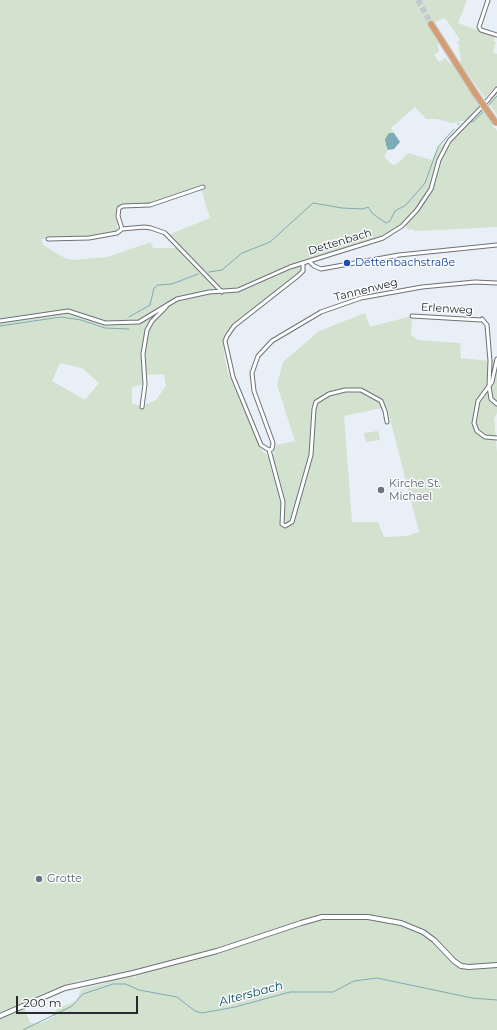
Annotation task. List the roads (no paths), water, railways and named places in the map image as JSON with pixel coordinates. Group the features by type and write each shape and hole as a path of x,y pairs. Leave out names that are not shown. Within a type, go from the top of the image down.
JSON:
{"highway":[{"path":"431,24 475,93 497,123"}],"street":[{"path":"488,0 479,27 481,30 497,35"},
{"name":"Dettenbach","path":"0,321 68,311 105,323 139,322 168,304 191,295 238,290 303,263 372,242 402,226 427,195 448,141 481,108 497,89"},
{"path":"122,229 118,216 119,208 123,206 150,205 203,187"},
{"path":"48,239 89,238 117,233 122,229 144,227 165,233 222,292"},
{"path":"310,261 314,266 321,269 399,255 497,245"},
{"path":"303,263 303,271 234,326 225,341 233,377 261,445 266,450 269,450 282,497 282,524 285,526 292,522 310,455 314,408 316,402 329,394 344,390 361,390 381,402 387,422"},
{"name":"Tannenweg","path":"269,450 272,449 273,443 252,382 252,373 258,356 272,341 321,312 361,298 422,287 475,282 497,283"},
{"name":"Dettenbach","path":"142,407 145,384 143,354 147,330 152,321 168,304"},
{"name":"Erlenweg","path":"412,316 482,319 487,325 489,339 489,386"},
{"path":"497,359 492,382 478,401 474,423 477,431 485,437 497,438"},
{"path":"489,386 491,399 497,404"},
{"path":"0,1016 65,988 133,973 217,951 301,922 326,917 368,917 401,924 423,932 434,940 454,961 461,966 469,967 497,964"}],"water":[{"path":"389,133 394,133 400,142 394,149 388,150 385,139"}],"waterway":[{"path":"487,107 497,96"},
{"path":"471,122 484,111"},
{"path":"209,272 222,270 242,253 270,242 313,203 342,208 363,209 368,207 373,214 386,223 390,221 395,211 406,205 425,183 438,147 454,129"},
{"path":"129,317 150,305 154,288 158,285 172,284 198,274"},
{"path":"0,326 61,317 81,320 105,328 129,329"},
{"name":"Altersbach","path":"23,1030 72,1006 83,994 113,984 126,984 139,990 177,997 195,1011 202,1013 235,1007 290,992 333,992 354,981 377,978 472,998 497,1000"}],"tunnel":[{"path":"418,0 431,24"}],"place":[{"name":"Dettenbachstraße","path":"347,263"},
{"name":"Kirche St. Michael","path":"381,490"},
{"name":"Grotte","path":"39,879"}]}
